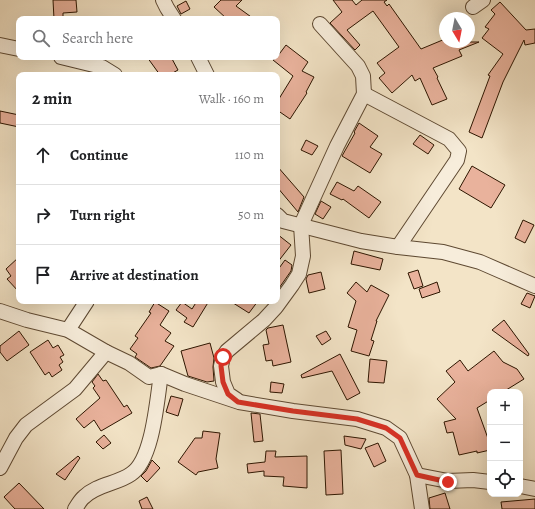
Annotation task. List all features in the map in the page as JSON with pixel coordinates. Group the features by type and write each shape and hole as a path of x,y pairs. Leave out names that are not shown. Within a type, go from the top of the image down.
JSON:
{"street":[{"path":"163,0 172,16"},
{"path":"280,302 299,274 302,264 303,256 300,225 337,146 364,94 363,76 358,66 320,24"},
{"path":"0,45 16,48"},
{"path":"73,60 102,67 110,72"},
{"path":"200,60 206,72"},
{"path":"364,94 449,139 459,151 457,160 398,247"},
{"path":"280,218 283,221 361,240 398,247 443,252 480,262 535,286"},
{"path":"68,330 85,304"},
{"path":"238,402 228,394 223,382 221,366 223,357 227,351 264,320 279,304"},
{"path":"0,311 27,320 68,330 106,352 130,363 150,377 161,374 238,402 357,419 386,428 400,438 417,475 422,509"},
{"path":"0,468 16,438 26,425 75,389 106,352"},
{"path":"75,509 84,497 103,486 131,474 139,466 148,448 161,374"},
{"path":"417,475 448,482 473,480 487,482"},
{"path":"523,487 535,489"}],"building":[{"path":"53,0 76,0 77,12 63,13 63,16 54,16"},
{"path":"221,0 242,0 236,6 250,16 224,16 214,7"},
{"path":"333,0 352,0 356,5 362,0 387,0 384,2 387,6 389,4 421,49 439,42 439,48 464,48 459,50 462,56 433,68 447,99 432,105 420,78 415,81 412,75 392,93 379,78 385,73 377,63 399,47 373,11 347,30 360,45 355,50 330,23 342,12"},
{"path":"186,1 190,9 181,14 177,6"},
{"path":"500,2 526,30 535,29 535,43 525,45 524,40 503,82 482,138 469,132 490,76 488,75 503,54 482,38 489,29 485,27 495,14 491,10"},
{"path":"286,45 308,62 302,71 314,77 306,92 307,93 290,119 280,112 280,97 293,76 273,60 280,60 280,53"},
{"path":"149,60 173,60 178,70 174,72 158,72"},
{"path":"0,111 16,114 16,126 0,123"},
{"path":"359,123 378,136 370,147 382,154 370,173 342,156"},
{"path":"420,135 434,145 428,154 413,144"},
{"path":"306,140 318,146 312,155 301,150"},
{"path":"472,166 505,185 491,208 459,189"},
{"path":"280,169 304,197 298,212 280,191"},
{"path":"337,182 354,191 358,186 381,202 369,218 343,199 342,200 330,194"},
{"path":"321,201 331,207 323,219 315,214"},
{"path":"523,220 534,225 525,243 515,238"},
{"path":"280,236 291,245 280,259"},
{"path":"354,251 383,259 380,270 351,264"},
{"path":"16,260 16,289 7,279 11,276 6,269"},
{"path":"285,260 292,265 291,271 280,287 280,267"},
{"path":"418,270 423,286 414,289 408,273"},
{"path":"321,272 325,289 309,293 306,279 308,275"},
{"path":"356,282 367,292 371,285 389,295 376,321 371,340 374,341 369,356 351,351 357,330 348,327 356,301 347,293"},
{"path":"437,282 440,292 422,298 419,289"},
{"path":"527,293 535,296 530,308 521,304"},
{"path":"154,304 158,304 169,311 160,325 171,333 165,341 174,346 160,366 151,368 135,357 137,354 130,349 138,338 135,336 151,313 149,312"},
{"path":"180,304 185,304 192,309 195,304 207,304 193,327 184,322 187,318 176,310"},
{"path":"235,304 256,304 249,313"},
{"path":"504,320 529,354 528,356 492,330"},
{"path":"283,325 291,362 273,366 272,360 266,361 263,345 269,344 266,330 268,328"},
{"path":"19,331 29,345 7,361 0,352 0,346"},
{"path":"326,331 331,339 322,345 316,336"},
{"path":"48,340 53,348 58,345 64,355 60,357 63,362 59,365 62,370 52,377 49,372 45,375 30,352"},
{"path":"210,343 214,358 214,381 207,382 188,376 181,351"},
{"path":"494,351 503,362 517,369 524,379 508,389 487,389 487,402 477,408 487,436 487,451 477,453 477,451 459,455 453,432 447,433 444,422 456,419 437,399 455,382 446,371 460,360 468,371"},
{"path":"340,354 360,393 347,400 332,371 302,378 301,375"},
{"path":"370,359 387,361 384,383 368,382"},
{"path":"98,374 103,381 106,380 124,407 127,405 132,413 101,431 94,420 84,428 76,419 100,398 93,388 95,386 92,382"},
{"path":"271,382 284,384 282,393 270,392"},
{"path":"171,396 183,399 178,416 166,412"},
{"path":"251,413 260,414 263,441 254,442"},
{"path":"203,431 220,433 216,459 218,468 198,472 196,475 178,462 195,438 202,438"},
{"path":"104,435 111,443 103,449 96,442"},
{"path":"344,436 366,439 361,449 345,445"},
{"path":"378,443 386,461 374,467 365,448"},
{"path":"341,450 343,494 326,495 324,451"},
{"path":"266,451 276,451 275,457 307,456 307,488 283,486 284,477 264,476 264,471 248,473 247,464 265,462"},
{"path":"78,456 80,458 65,480 56,474"},
{"path":"152,460 160,468 147,482 141,476 146,471"},
{"path":"19,483 44,509 15,509 4,497"},
{"path":"445,493 450,509 430,509 429,498"},
{"path":"147,497 153,509 142,509 139,501"},
{"path":"535,499 535,509 502,509 501,502"}],"route":[{"path":"223,357 221,366 223,382 228,394 238,402 357,419 386,428 400,438 417,475 448,482"}]}
